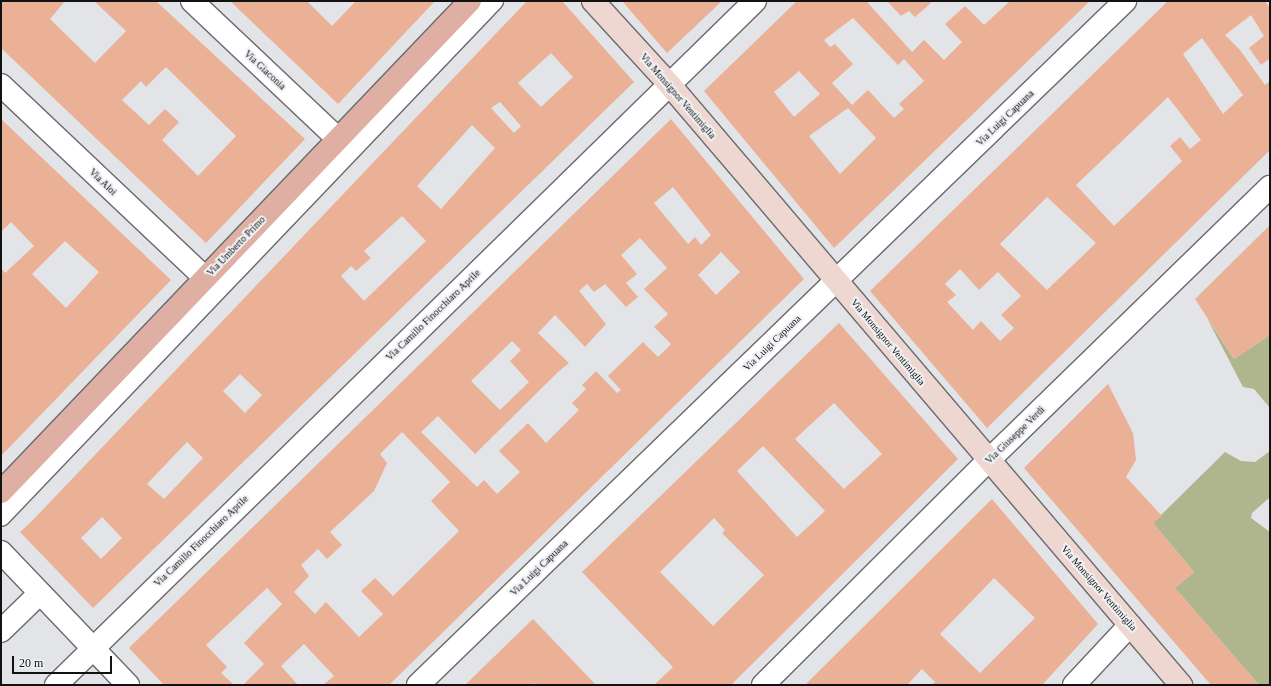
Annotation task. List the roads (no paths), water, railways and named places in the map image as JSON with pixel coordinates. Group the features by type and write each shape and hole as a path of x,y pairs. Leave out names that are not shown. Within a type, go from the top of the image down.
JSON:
{"main road":[{"name":"Via Umberto Primo","path":"1,492 470,1"},
{"name":"Via Monsignor Ventimiglia","path":"593,1 669,84 1181,685"}],"street":[{"name":"Via Giaconia","path":"192,1 338,139"},
{"name":"Via Camillo Finocchiaro Aprile","path":"56,685 111,629 755,1"},
{"name":"Via Luigi Capuana","path":"418,685 1125,1"},
{"name":"Via Aloi","path":"1,85 205,278"},
{"name":"Via Giuseppe Verdi","path":"763,685 989,460 1270,187"},
{"path":"1,552 128,685"},
{"path":"1,632 40,593"},
{"path":"1074,685 1130,625"}],"lane":[{"path":"1,517 494,1"}]}
